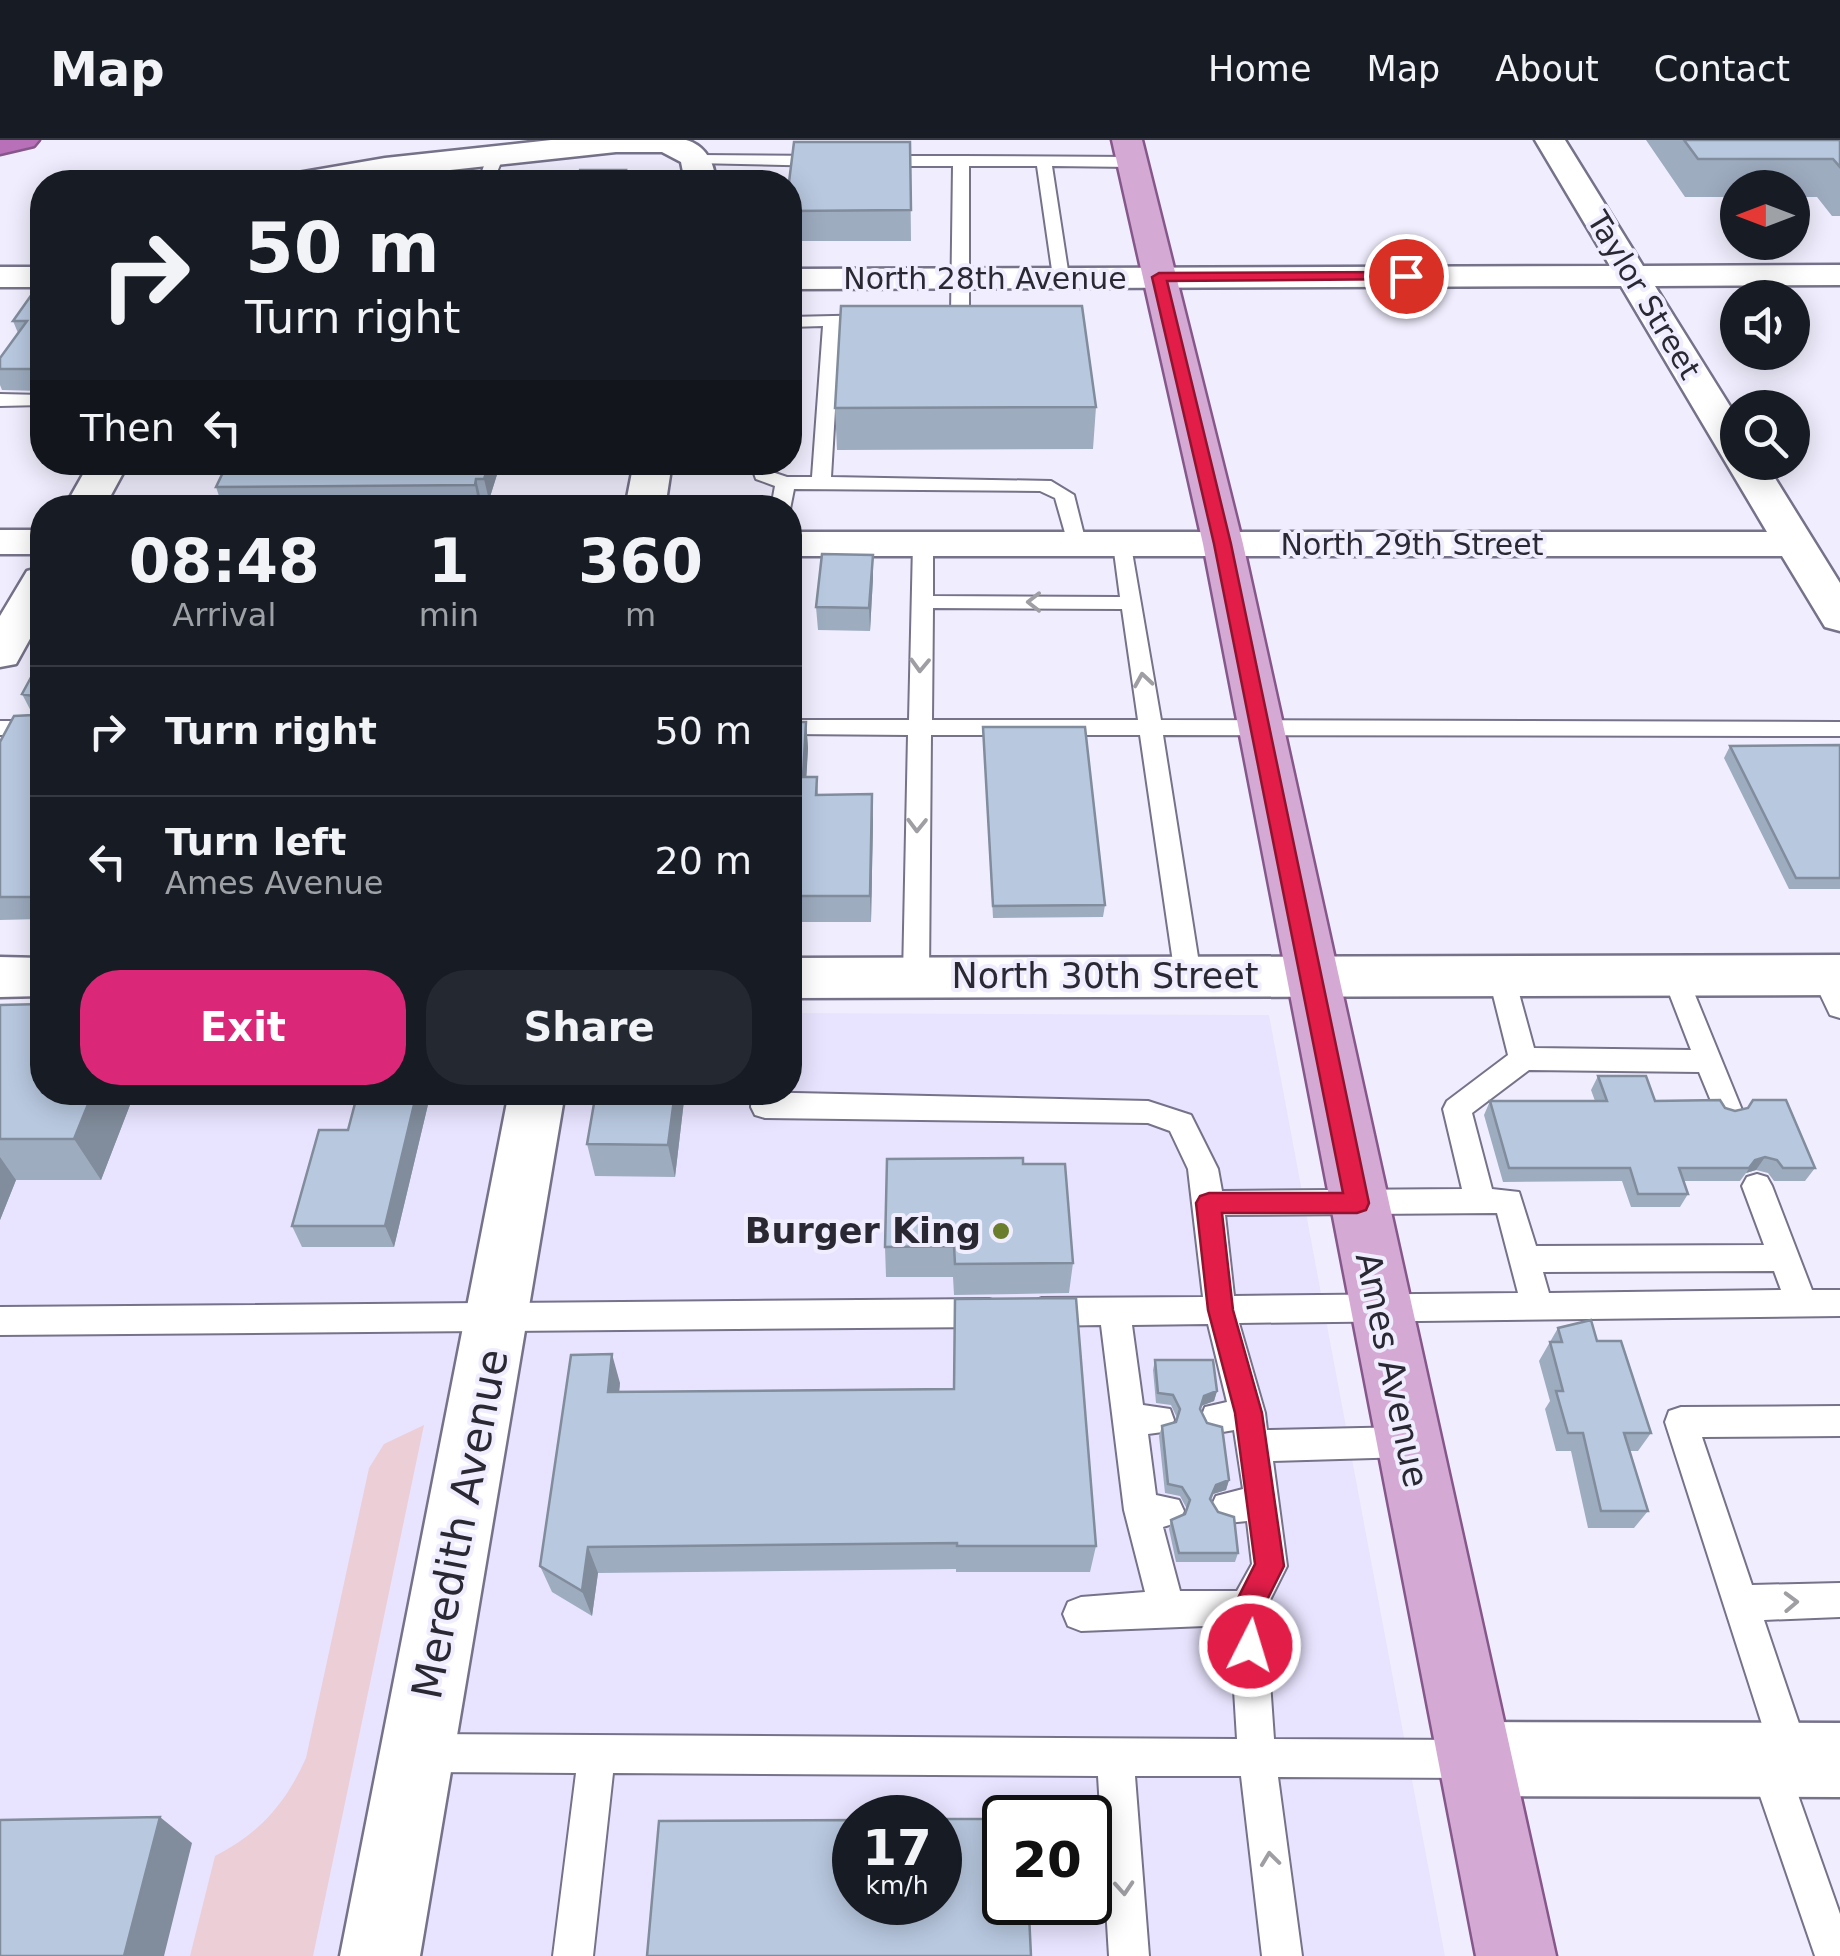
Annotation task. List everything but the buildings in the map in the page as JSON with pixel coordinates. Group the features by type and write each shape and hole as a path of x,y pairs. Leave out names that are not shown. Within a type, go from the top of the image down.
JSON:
{"highway":[{"path":"0,145 24,140"}],"main road":[{"name":"Ames Avenue","path":"1130,151 1222,544 1516,1956"}],"street":[{"name":"Taylor Street","path":"1550,140 1720,420"},
{"path":"490,169 620,141 662,142 698,170"},
{"name":"North 28th Avenue","path":"802,300 959,278 1840,275"},
{"path":"0,277 30,277"},
{"path":"1756,480 1840,618"},
{"path":"0,542 30,542"},
{"name":"North 29th Street","path":"802,544 1794,544"},
{"path":"5,635 30,598"},
{"name":"North 30th Street","path":"802,978 1674,974 1835,986"},
{"path":"0,977 30,977"},
{"name":"Meredith Avenue","path":"380,1956 535,1105"},
{"path":"1474,1759 1799,1760"}],"lane":[{"path":"707,170 780,161 1044,162 1130,151"},
{"path":"779,170 780,161"},
{"path":"924,320 960,319 961,161"},
{"path":"1044,162 1062,277"},
{"path":"802,301 832,321 887,320"},
{"path":"821,483 832,321"},
{"path":"0,400 30,400"},
{"path":"764,475 784,484 1044,485 1064,495 1076,543"},
{"path":"783,495 784,484"},
{"path":"916,977 923,544"},
{"path":"1123,544 1188,976"},
{"path":"922,602 1132,602"},
{"path":"802,727 1840,728"},
{"path":"0,728 30,728"},
{"path":"1674,974 1728,1110"},
{"path":"1501,975 1524,1059"},
{"path":"1480,1201 1457,1109 1524,1059 1708,1061"},
{"path":"765,1105 765,1108 1148,1112 1181,1123 1203,1169 1220,1310 1240,1426 1245,1505 1270,1566 1248,1608 1257,1758 1282,1956"},
{"path":"1757,1186 1802,1303"},
{"path":"1209,1203 1509,1201 1536,1306"},
{"path":"1524,1259 1785,1258"},
{"path":"0,1320 1840,1303"},
{"path":"1116,1311 1144,1419 1167,1608"},
{"path":"1835,1956 1799,1760 1741,1604 1681,1422 1840,1422"},
{"path":"1240,1426 1407,1442"},
{"path":"1741,1604 1840,1600"},
{"path":"1081,1614 1248,1608"},
{"path":"417,1753 1474,1759"},
{"path":"573,1956 597,1753"},
{"path":"1115,1756 1129,1956"}],"shaded area":[{"path":"0,1012 30,1069 30,1105 802,1105 802,1013 1269,1015 1445,1956 0,1956"},
{"path":"424,1425 313,1956 190,1956 215,1856 245,1838 270,1816 306,1758 369,1468 384,1444"}],"place":[{"name":"Burger King","path":"1001,1231"}],"route":[{"path":"1250,1646 1248,1608 1270,1566 1248,1413 1220,1310 1209,1203 1357,1203 1222,544 1159,277 1406,276"}]}
